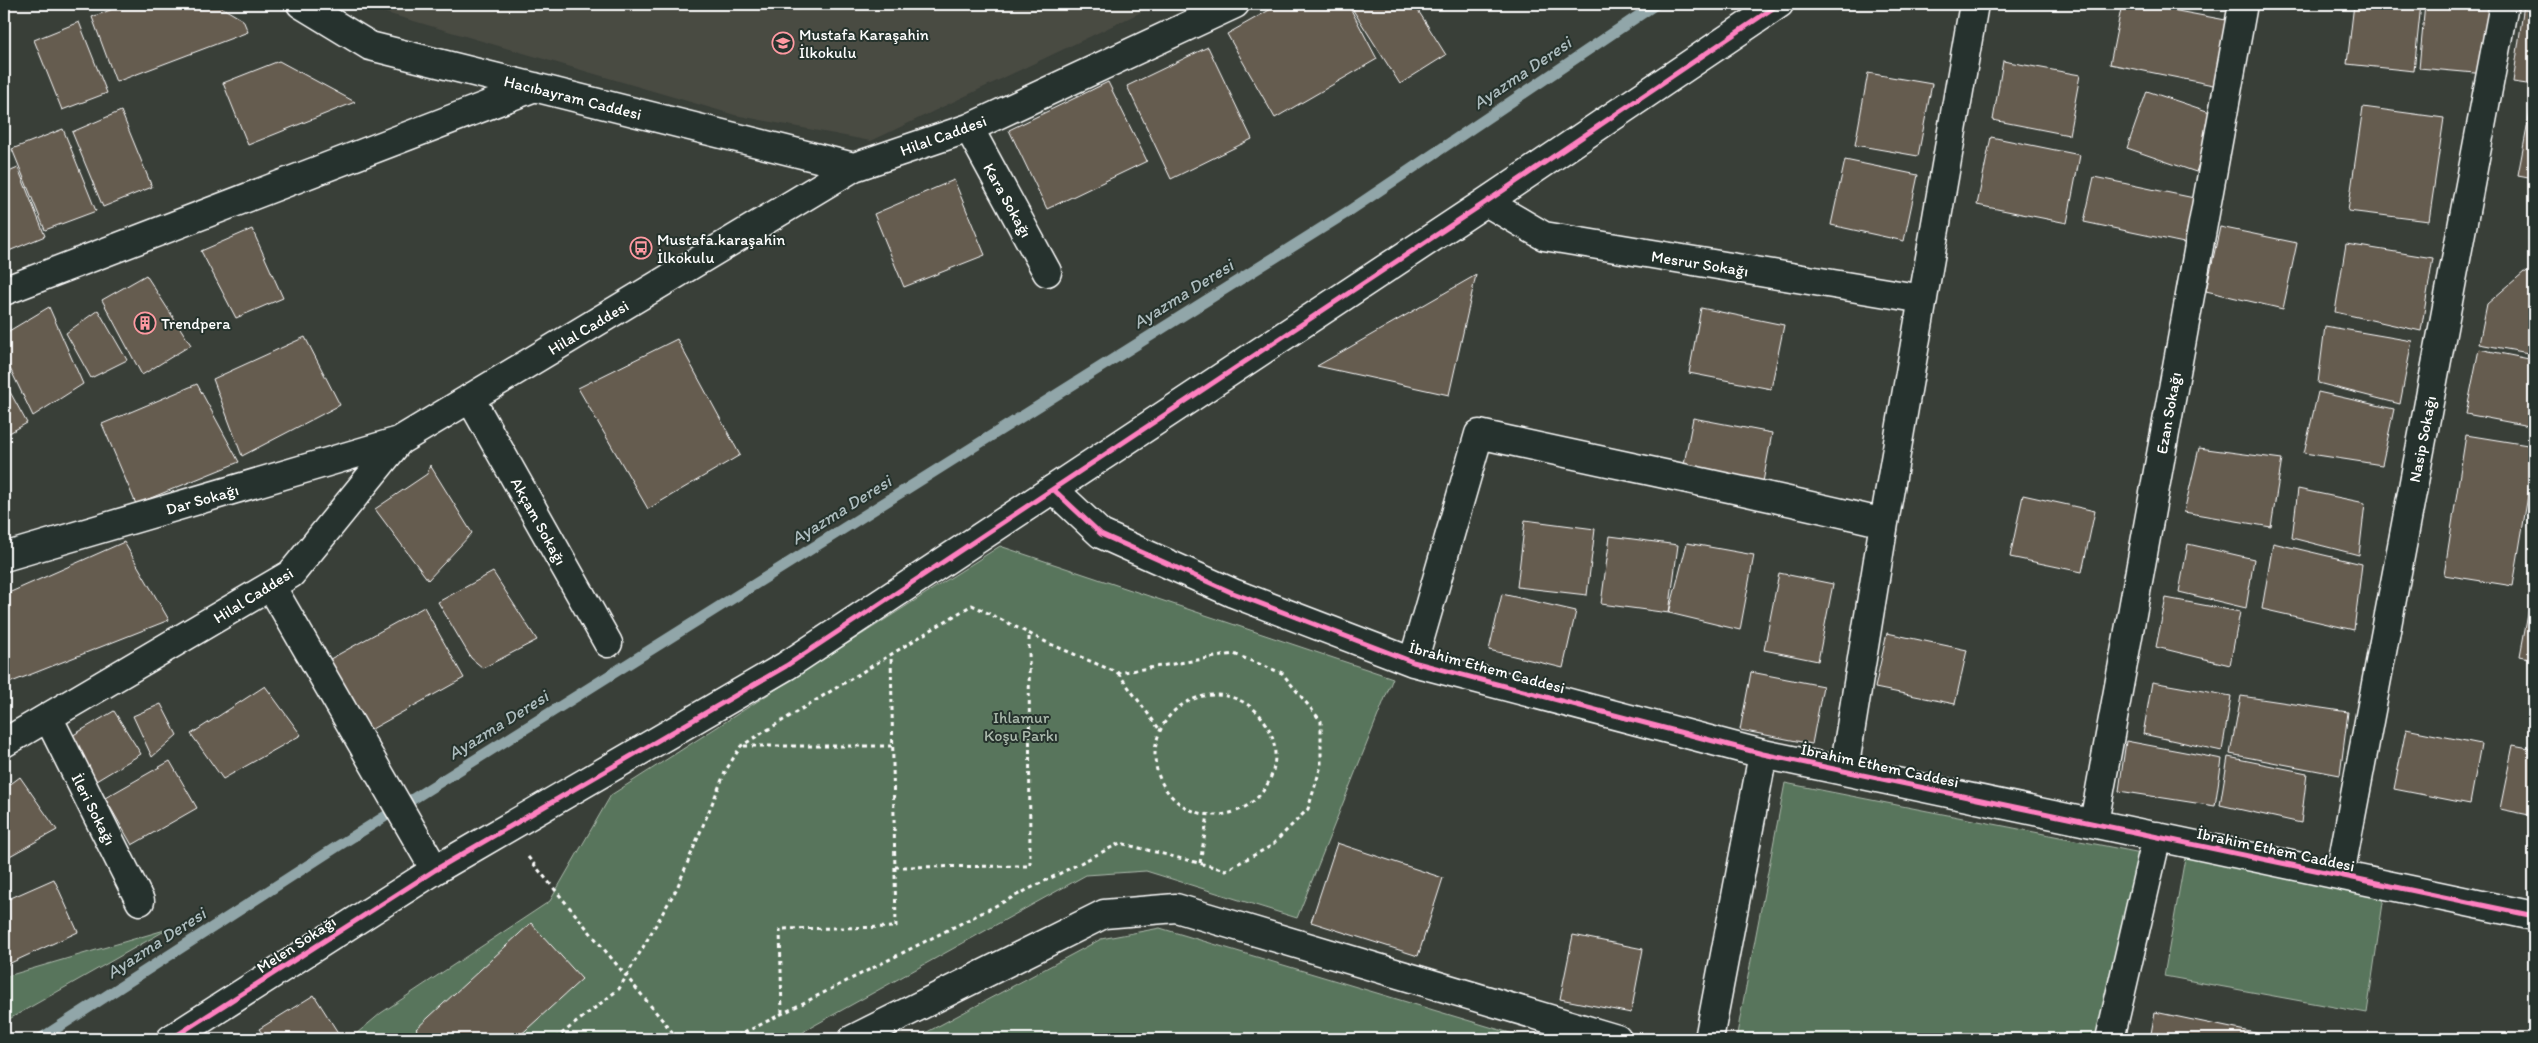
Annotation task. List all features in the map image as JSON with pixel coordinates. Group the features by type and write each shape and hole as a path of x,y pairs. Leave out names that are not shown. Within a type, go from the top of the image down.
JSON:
{"street":[{"name":"Hacıbayram Caddesi","path":"301,4 370,46 854,167"},
{"name":"Hilal Caddesi","path":"4,743 291,574 400,441 854,167 969,128 1235,4"},
{"name":"Melen Sokağı","path":"171,1039 435,870 786,666 1486,202 1779,4"},
{"path":"1844,770 1884,523 1974,4"},
{"name":"Ezan Sokağı","path":"2094,823 2243,4"},
{"name":"Nasip Sokağı","path":"2340,875 2504,4"},
{"path":"4,291 534,88"},
{"name":"Kara Sokağı","path":"969,128 1048,272"},
{"name":"Mesrur Sokağı","path":"1486,202 1544,236 1923,299"},
{"name":"Akçam Sokağı","path":"470,398 608,643"},
{"path":"1413,662 1479,434 1681,478 1761,493 1884,523"},
{"name":"Dar Sokağı","path":"4,557 400,441"},
{"name":"İbrahim Ethem Caddesi","path":"1053,489 1101,534 1232,593 1413,662 1764,754 2534,916"},
{"path":"271,586 435,870"},
{"name":"İleri Sokağı","path":"48,717 140,901"},
{"path":"1709,1039 1764,754"},
{"path":"2110,1039 2157,836"},
{"path":"853,1039 1104,914 1176,908 1617,1039"}],"path":[{"path":"555,1039 619,989 677,888 726,770 742,746 972,605 1028,633 1118,673 1160,730"},
{"path":"895,867 1030,866 1028,633"},
{"path":"782,1012 780,928 896,927 891,654"},
{"path":"732,1039 782,1012 1120,843 1226,870 1271,846 1308,809 1321,766 1321,722 1282,673 1234,654 1118,673"},
{"path":"1209,695 1230,697 1249,706 1264,720 1273,739 1275,759 1270,780 1259,795 1245,807 1227,814 1208,815 1190,810 1174,800 1163,785 1156,768 1155,748 1160,730 1171,713 1183,705 1209,695"},
{"path":"742,746 893,746"},
{"path":"1200,863 1208,815"},
{"path":"505,829 678,1039"}],"shaded area":[{"name":"Mustafa Karaşahin İlkokulu","path":"399,4 1158,4 871,141 735,115 383,12"}],"green space":[{"name":"Ihlamur Koşu Parkı","path":"1000,546 1393,678 1297,918 1146,871 1086,875 806,1030 796,1039 350,1039 381,1013 550,901 611,795"},
{"path":"1785,783 2141,853 2098,1039 1736,1039"},
{"path":"2186,852 2385,889 2367,1013 2164,976"},
{"path":"1160,928 1530,1039 914,1039 1101,939"},
{"path":"168,929 11,1018 4,1024 4,977"}],"building":[{"path":"126,4 216,4 243,20 248,32 116,82 92,17"},
{"path":"1280,4 1348,4 1377,59 1275,118 1227,34"},
{"path":"1362,4 1414,4 1446,55 1400,84 1353,10"},
{"path":"2122,4 2140,4 2231,21 2218,86 2110,64"},
{"path":"2354,4 2421,4 2414,71 2347,64"},
{"path":"2425,4 2493,4 2486,74 2419,68"},
{"path":"2524,4 2534,4 2534,85 2513,82"},
{"path":"79,22 107,93 62,110 34,40"},
{"path":"1208,47 1252,139 1171,179 1127,86"},
{"path":"279,61 355,102 248,145 223,83"},
{"path":"2003,61 2080,75 2069,135 1993,120"},
{"path":"1868,73 1932,84 1918,156 1855,145"},
{"path":"1108,82 1147,161 1047,209 1009,130"},
{"path":"2147,91 2216,114 2196,172 2127,148"},
{"path":"2363,107 2444,118 2429,221 2348,211"},
{"path":"121,111 152,187 103,207 72,132"},
{"path":"2530,112 2534,113 2534,178 2518,175"},
{"path":"63,129 96,211 45,230 12,149"},
{"path":"1991,137 2080,155 2067,223 1977,205"},
{"path":"1845,160 1918,175 1904,241 1831,225"},
{"path":"18,168 45,236 4,253 4,174"},
{"path":"2094,177 2194,198 2184,243 2084,222"},
{"path":"954,180 985,255 904,287 874,214"},
{"path":"2534,223 2534,245 2530,245"},
{"path":"2220,227 2297,243 2283,309 2206,291"},
{"path":"252,229 283,298 236,318 201,251"},
{"path":"2346,244 2433,258 2421,331 2335,312"},
{"path":"2524,272 2534,274 2534,354 2479,344 2487,304"},
{"name":"Trendpera","path":"146,275 191,345 142,375 102,300"},
{"path":"1476,275 1449,395 1317,366"},
{"path":"49,307 83,384 33,416 4,356 4,334"},
{"path":"1701,308 1784,325 1771,389 1689,373"},
{"path":"98,310 127,360 91,378 66,333"},
{"path":"2325,326 2412,341 2400,404 2318,383"},
{"path":"305,337 340,405 242,456 213,379"},
{"path":"677,339 740,455 648,509 578,388"},
{"path":"2479,349 2534,360 2534,427 2466,414"},
{"path":"4,381 27,423 4,436"},
{"path":"197,384 239,462 136,504 102,424"},
{"path":"2318,392 2394,409 2382,465 2304,453"},
{"path":"1693,418 1772,433 1761,493 1681,479"},
{"path":"2466,435 2534,446 2534,459 2513,586 2444,575"},
{"path":"2199,448 2282,459 2271,527 2184,512"},
{"path":"430,465 472,533 428,580 375,509 427,474"},
{"path":"2298,489 2365,503 2359,555 2292,538"},
{"path":"2023,495 2095,511 2082,572 2010,557"},
{"path":"1525,520 1595,529 1587,595 1517,587"},
{"path":"1610,536 1678,545 1669,613 1601,604"},
{"path":"124,542 169,620 4,685 4,595"},
{"path":"1687,543 1754,555 1740,630 1669,613"},
{"path":"2273,543 2362,564 2354,630 2262,609"},
{"path":"2188,544 2254,559 2246,608 2179,592"},
{"path":"493,572 537,640 483,668 471,658 438,602"},
{"path":"1779,573 1833,584 1818,661 1764,650"},
{"path":"1502,594 1576,611 1563,668 1489,650"},
{"path":"2531,597 2534,598 2534,659 2520,656"},
{"path":"2166,598 2240,612 2230,665 2156,647"},
{"path":"424,607 464,678 363,734 323,663"},
{"path":"1887,633 1967,650 1955,704 1875,688"},
{"path":"1751,672 1823,686 1812,744 1740,730"},
{"path":"2152,682 2231,696 2222,751 2143,734"},
{"path":"265,686 301,735 223,779 191,734"},
{"path":"2241,696 2348,712 2340,775 2230,754"},
{"path":"161,704 177,735 152,757 133,716"},
{"path":"114,711 141,754 96,781 70,737"},
{"path":"2406,729 2481,744 2470,804 2394,789"},
{"path":"2126,741 2222,759 2215,806 2119,791"},
{"path":"2513,745 2534,749 2534,816 2500,809"},
{"path":"2228,757 2307,773 2301,823 2220,805"},
{"path":"170,761 197,808 132,845 105,798"},
{"path":"20,777 57,830 6,858 4,789"},
{"path":"1337,843 1443,878 1418,956 1311,922"},
{"path":"54,879 78,932 4,966 4,901"},
{"path":"531,923 582,979 516,1039 425,1039 416,1029"},
{"path":"1573,935 1643,949 1631,1013 1560,999"},
{"path":"314,995 342,1039 266,1039 259,1029"},
{"path":"2155,1012 2279,1038 2279,1039 2150,1039"}],"waterway":[{"name":"Ayazma Deresi","path":"40,1039 338,846 1349,211 1656,4"}],"cycle path":[{"path":"171,1039 435,870 786,666 1486,202 1779,4"},
{"path":"1053,489 1101,534 1233,593 1413,662 1763,754 2534,916"}],"place":[{"name":"Mustafa Karaşahin İlkokulu","path":"783,43"},
{"name":"Mustafa.karaşahin İlkokulu","path":"641,248"},
{"name":"Trendpera","path":"145,323"}]}
